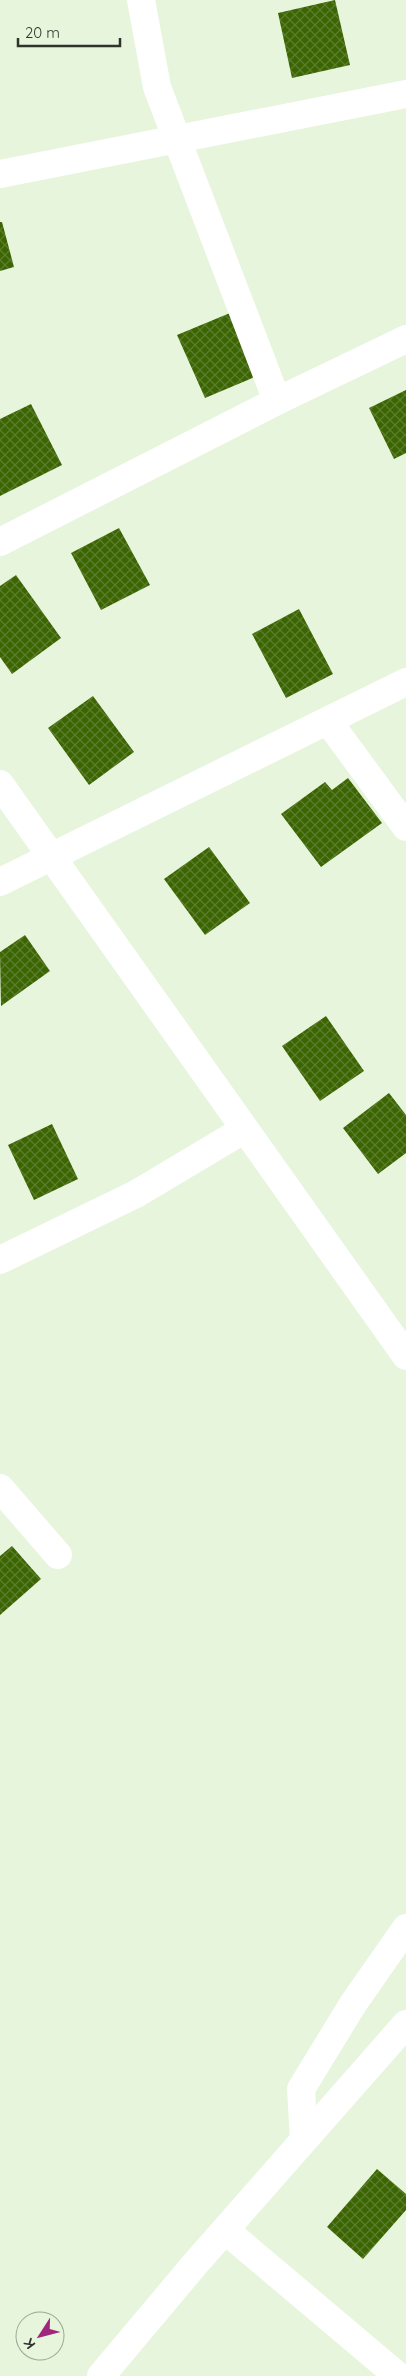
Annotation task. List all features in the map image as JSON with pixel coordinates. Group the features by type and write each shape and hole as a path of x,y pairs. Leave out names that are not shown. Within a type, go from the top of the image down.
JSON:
{"street":[{"path":"141,0 157,87 277,401"},
{"path":"0,174 406,94"},
{"path":"0,542 277,401 406,339"},
{"path":"0,882 406,682"},
{"path":"328,721 406,827"},
{"path":"0,784 406,1356"},
{"path":"0,1260 136,1194 245,1129"},
{"path":"0,1488 58,1555"},
{"path":"304,2140 301,2089 353,2004 406,1928"},
{"path":"101,2376 225,2230 406,2024"},
{"path":"225,2230 398,2376"}],"building":[{"path":"335,0 350,65 292,78 278,13"},
{"path":"0,222 2,222 14,267 0,271"},
{"path":"230,313 257,376 205,398 177,335"},
{"path":"406,390 406,453 394,459 369,408"},
{"path":"31,404 62,465 0,496 0,419"},
{"path":"119,528 150,585 101,610 71,553"},
{"path":"16,575 61,638 12,674 0,657 0,586"},
{"path":"299,609 333,674 286,698 252,634"},
{"path":"93,696 134,752 89,785 48,728"},
{"path":"348,778 382,823 321,867 281,814 325,782 332,790"},
{"path":"209,847 250,903 205,935 164,879"},
{"path":"25,935 50,971 1,1006 0,952"},
{"path":"326,1016 364,1071 320,1101 282,1046"},
{"path":"389,1093 406,1115 406,1153 378,1174 343,1128"},
{"path":"52,1124 78,1179 34,1200 8,1145"},
{"path":"12,1546 41,1579 0,1615 0,1556"},
{"path":"377,2169 406,2194 406,2210 363,2259 327,2227"}]}
